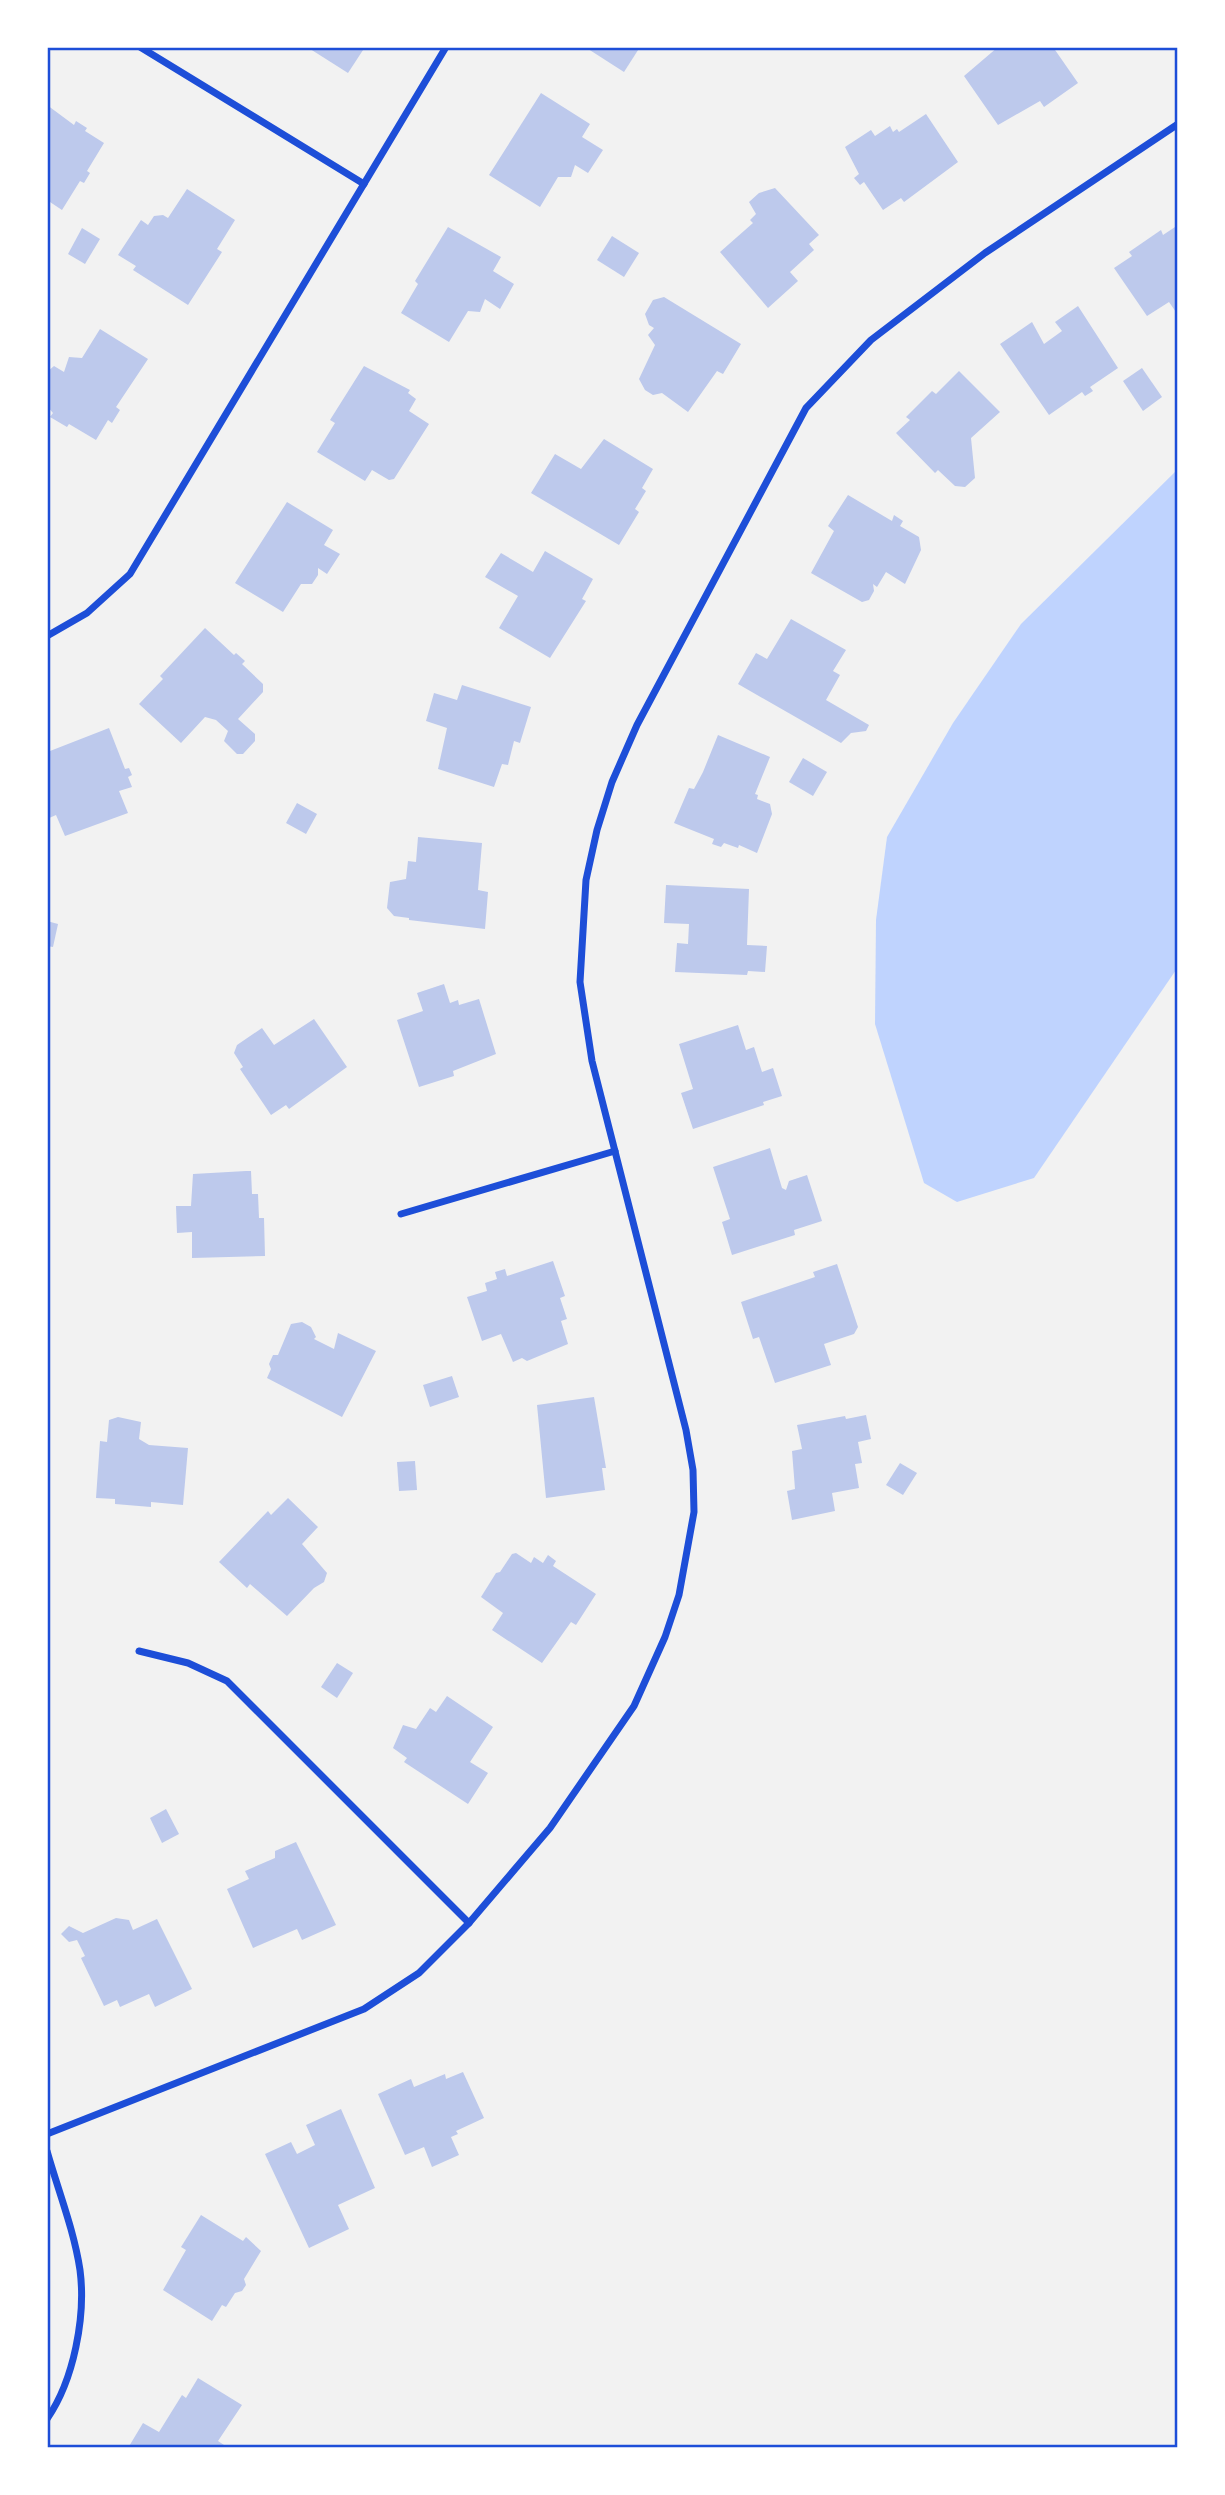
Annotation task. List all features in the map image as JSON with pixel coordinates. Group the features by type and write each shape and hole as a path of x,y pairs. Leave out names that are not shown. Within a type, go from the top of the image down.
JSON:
{"street":[{"path":"140,47 364,184"},
{"path":"47,636 86,613 130,574 446,47"},
{"path":"47,2134 364,2009 419,1973 469,1923 550,1828 634,1706 665,1637 682,1583 694,1512 693,1470 687,1430 592,1061 580,982 586,880 597,830 612,782 637,725 806,408 872,340 974,261 1178,124"},
{"path":"401,1214 615,1151"},
{"path":"139,1651 188,1663 227,1681 469,1923"},
{"path":"47,2151 80,2271 77,2333 69,2370 47,2419"}],"water":[{"path":"1178,469 1178,967 1034,1178 957,1202 924,1183 875,1024 876,920 887,837 953,723 1021,624"}],"building":[{"path":"307,47 365,47 348,73"},
{"path":"585,47 640,47 624,72"},
{"path":"998,47 1053,47 1078,83 1044,107 1040,101 998,125 964,76"},
{"path":"541,93 590,124 582,137 603,150 588,173 575,165 571,177 558,177 540,207 489,175"},
{"path":"47,105 74,125 76,121 87,128 85,131 104,143 87,171 90,173 84,183 80,181 62,210 47,200"},
{"path":"926,114 958,162 904,202 901,198 883,210 864,182 860,185 854,178 859,174 845,147 871,130 875,136 890,126 893,132 897,129 899,132"},
{"path":"775,188 819,235 809,244 814,250 790,272 798,281 768,308 720,252 753,223 750,220 756,214 749,202 759,193"},
{"path":"187,189 235,220 217,249 222,252 188,305 133,270 136,266 118,255 141,220 148,225 154,216 163,215 168,218"},
{"path":"1178,225 1178,315 1169,302 1147,316 1114,268 1132,256 1129,252 1161,230 1163,235"},
{"path":"448,227 501,257 493,271 514,284 500,309 485,299 480,312 468,311 449,342 401,313 418,284 415,281"},
{"path":"82,228 100,239 85,264 68,254"},
{"path":"612,236 639,253 624,277 597,260"},
{"path":"664,297 741,344 723,374 717,371 688,412 662,393 653,395 645,390 639,379 655,345 648,335 654,328 649,325 645,314 653,300"},
{"path":"1078,306 1118,368 1090,387 1093,391 1085,396 1082,392 1049,415 1000,344 1032,322 1044,344 1062,331 1055,322"},
{"path":"100,329 148,359 116,407 120,410 112,423 108,420 96,440 69,424 67,427 50,417 53,413 47,406 47,372 54,366 64,372 69,357 82,358"},
{"path":"364,366 410,390 408,393 416,399 409,411 429,424 394,479 389,480 372,470 365,481 317,452 335,423 330,420"},
{"path":"1142,368 1162,397 1143,411 1123,381"},
{"path":"959,371 1000,412 971,438 975,478 965,487 955,486 938,470 935,473 896,433 910,420 906,417 932,391 936,394"},
{"path":"604,439 653,469 642,488 646,491 635,509 639,512 619,545 531,493 555,454 581,469"},
{"path":"848,495 892,521 894,515 903,521 900,526 919,537 921,550 905,584 886,572 877,587 873,584 874,591 869,600 862,602 811,573 834,531 828,526"},
{"path":"287,502 333,530 324,545 340,554 327,574 318,568 318,575 312,584 301,584 283,612 235,583"},
{"path":"545,551 593,579 582,599 586,601 550,658 499,628 518,596 485,577 501,553 533,572"},
{"path":"791,619 846,650 833,671 840,675 826,700 869,725 866,731 851,733 841,743 738,684 756,653 767,659"},
{"path":"205,628 234,655 236,653 245,661 242,664 263,684 263,692 238,719 255,734 255,741 243,754 237,754 224,741 228,731 216,720 205,717 181,743 139,704 163,679 160,676"},
{"path":"462,685 531,707 520,743 514,741 508,765 502,764 494,787 438,769 447,728 426,721 434,693 457,700"},
{"path":"109,728 125,769 129,768 132,775 128,777 132,787 119,791 128,813 65,836 56,815 47,819 50,751"},
{"path":"718,735 770,757 755,794 758,795 757,799 770,804 772,814 757,853 739,845 738,848 724,843 721,847 712,844 714,839 674,823 689,788 694,789 703,772"},
{"path":"803,758 827,772 813,796 789,782"},
{"path":"297,803 317,814 306,834 286,823"},
{"path":"418,837 482,843 478,890 488,892 485,929 409,920 394,916 387,908 390,882 406,879 408,861 416,862"},
{"path":"666,885 749,889 747,945 767,946 765,972 748,971 747,975 675,972 677,943 688,944 689,924 664,923"},
{"path":"47,921 58,924 53,947 47,946"},
{"path":"444,984 450,1003 458,1000 459,1005 479,999 496,1054 453,1071 454,1076 419,1087 397,1020 423,1011 417,993"},
{"path":"314,1019 347,1067 289,1109 286,1105 271,1115 240,1069 243,1067 234,1053 237,1045 262,1028 274,1045"},
{"path":"738,1025 746,1050 754,1047 762,1072 773,1068 782,1096 763,1102 764,1105 693,1129 681,1093 693,1089 679,1044"},
{"path":"770,1148 782,1188 786,1190 789,1181 807,1175 822,1221 794,1230 795,1235 732,1255 722,1222 730,1219 713,1167"},
{"path":"251,1171 252,1194 258,1194 259,1218 264,1218 265,1256 192,1258 192,1232 177,1233 176,1206 191,1206 193,1174"},
{"path":"553,1261 565,1296 560,1298 567,1319 561,1321 568,1344 527,1361 522,1358 513,1362 501,1334 482,1341 467,1297 487,1291 485,1283 497,1279 495,1272 505,1269 507,1276"},
{"path":"837,1264 858,1327 854,1334 824,1344 831,1365 775,1383 759,1337 753,1339 741,1302 815,1277 813,1272"},
{"path":"302,1322 311,1327 316,1337 314,1339 334,1349 338,1333 376,1351 342,1417 267,1378 273,1355 278,1355 291,1324"},
{"path":"452,1376 459,1397 430,1407 423,1385"},
{"path":"594,1397 606,1468 602,1468 605,1490 546,1498 537,1405"},
{"path":"866,1415 871,1439 858,1442 862,1463 855,1464 859,1488 832,1493 835,1511 792,1520 787,1491 795,1489 792,1451 802,1449 797,1425"},
{"path":"118,1417 141,1422 139,1439 149,1445 188,1448 183,1505 151,1502 151,1507 115,1504 115,1499 96,1498 100,1441 107,1442 109,1420"},
{"path":"415,1461 417,1490 399,1491 397,1462"},
{"path":"900,1463 917,1473 903,1495 886,1485"},
{"path":"288,1498 318,1527 302,1544 327,1573 324,1582 314,1588 287,1616 250,1584 247,1588 219,1562 268,1511 271,1515"},
{"path":"516,1553 531,1563 534,1557 543,1563 548,1555 556,1561 553,1566 596,1594 576,1625 571,1622 542,1663 492,1630 503,1613 481,1597 496,1573 500,1572 512,1554"},
{"path":"337,1663 353,1673 337,1698 321,1687"},
{"path":"447,1696 493,1727 470,1762 488,1773 468,1804 404,1762 407,1758 393,1748 403,1725 416,1729 430,1708 436,1712"},
{"path":"166,1809 179,1834 162,1843 150,1818"},
{"path":"296,1842 336,1925 302,1940 297,1929 253,1948 227,1889 249,1879 245,1871 275,1858 275,1851"},
{"path":"116,1918 129,1920 133,1930 157,1919 192,1989 155,2007 149,1994 120,2007 117,2000 104,2006 81,1958 85,1956 77,1940 69,1942 61,1934 69,1926 83,1933"},
{"path":"463,2072 484,2118 456,2131 458,2134 451,2137 459,2155 432,2167 424,2147 405,2155 378,2094 411,2079 414,2087 445,2074 446,2079"},
{"path":"341,2109 375,2188 338,2205 349,2229 309,2248 265,2154 291,2142 297,2154 315,2145 306,2125"},
{"path":"201,2215 243,2241 246,2237 261,2251 244,2279 246,2285 242,2291 235,2293 226,2307 222,2305 212,2321 163,2290 186,2250 181,2247"},
{"path":"198,2378 242,2405 218,2441 224,2445 223,2448 128,2448 143,2423 159,2432 182,2395 186,2398"}]}
